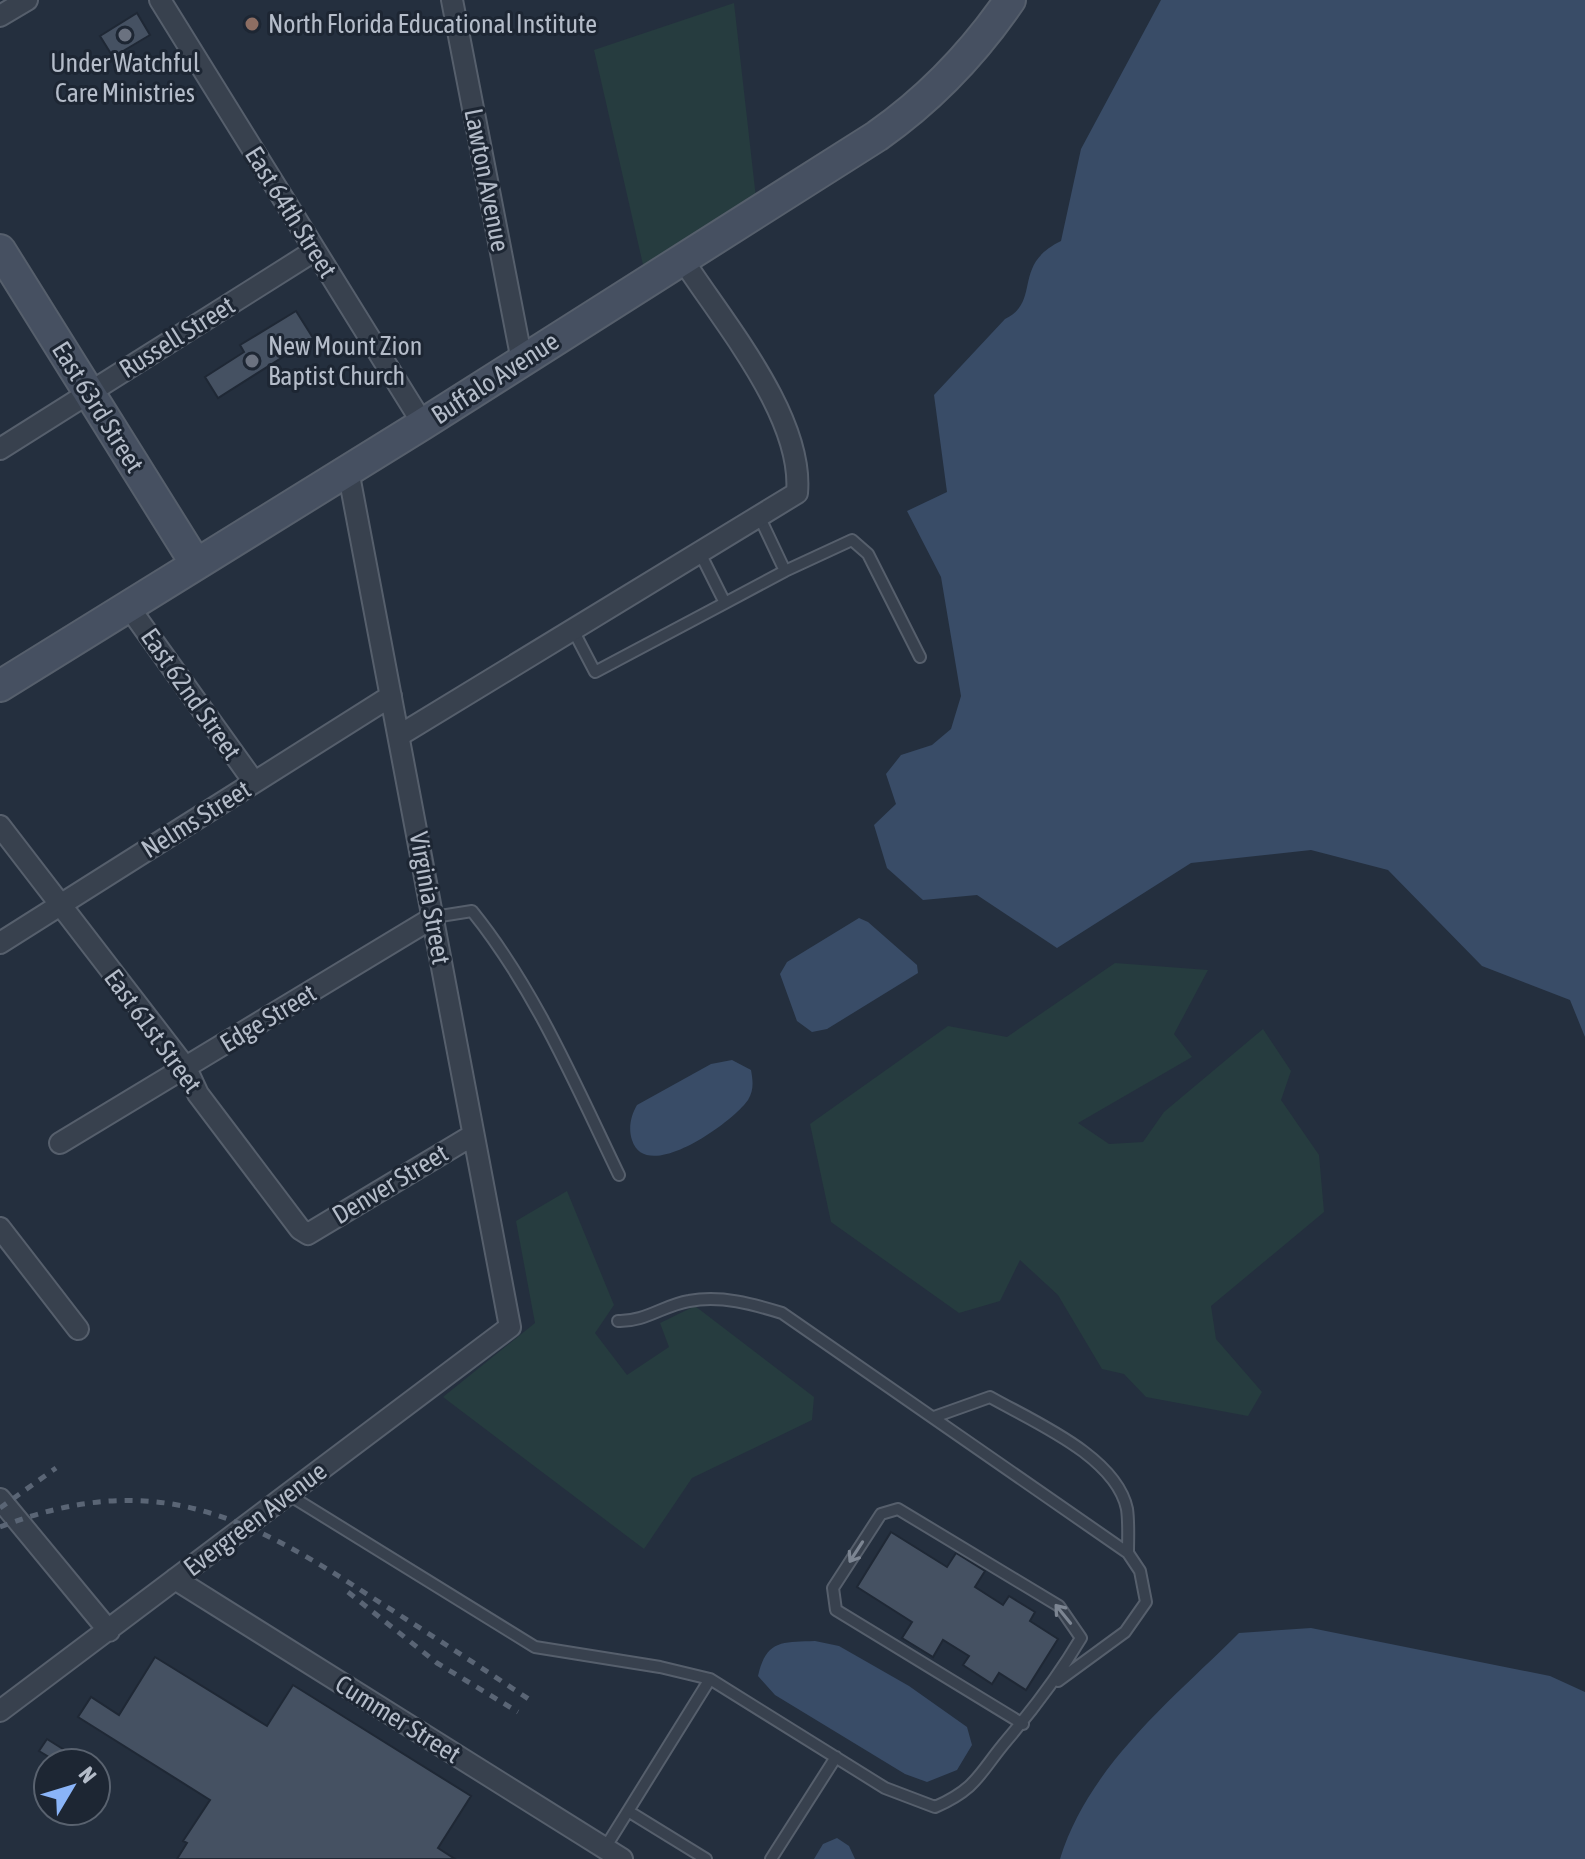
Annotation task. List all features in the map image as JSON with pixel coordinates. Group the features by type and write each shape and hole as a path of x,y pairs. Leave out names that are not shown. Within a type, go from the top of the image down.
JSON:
{"street":[{"path":"0,16 27,0"},
{"name":"East 64th Street","path":"160,0 423,424"},
{"name":"Lawton Avenue","path":"452,0 522,361"},
{"name":"Buffalo Avenue","path":"0,686 423,424 914,110 974,48 1010,0"},
{"name":"East 63rd Street","path":"0,250 196,564"},
{"name":"Russell Street","path":"0,449 314,251"},
{"path":"400,735 797,493 798,480 783,413 683,260"},
{"name":"Virginia Street","path":"348,470 510,1327"},
{"name":"East 62nd Street","path":"128,606 254,782"},
{"name":"Nelms Street","path":"0,943 391,696"},
{"name":"East 61st Street","path":"0,826 186,1068 198,1094 300,1229 308,1234"},
{"name":"Edge Street","path":"60,1143 434,917"},
{"name":"Denver Street","path":"308,1234 473,1135"},
{"path":"0,1228 78,1329"},
{"name":"Evergreen Avenue","path":"0,1711 510,1327"},
{"path":"0,1499 109,1631"},
{"name":"Cummer Street","path":"175,1579 613,1854"}],"lane":[{"path":"760,518 785,571"},
{"path":"573,630 595,672 785,571 852,540 868,554 920,657"},
{"path":"705,550 725,603"},
{"path":"434,917 472,911 489,932 530,998 619,1175"},
{"path":"618,1321 635,1322 689,1301 740,1301 782,1313 1128,1553 1140,1571 1146,1602 1125,1632 1053,1685"},
{"path":"934,1417 990,1397 1074,1444 1114,1481 1127,1508 1128,1553"},
{"path":"289,1495 535,1647 660,1667 710,1679 885,1788 935,1807 959,1797 978,1781 1023,1724 1053,1685 1081,1638 1059,1606 898,1509 881,1514 833,1588 836,1610 1023,1724"},
{"path":"613,1854 628,1811 710,1679"},
{"path":"771,1859 836,1757"},
{"path":"628,1811 706,1859"}],"green space":[{"path":"734,3 756,198 644,269 594,50"},
{"path":"1115,963 1208,970 1174,1034 1192,1057 1078,1123 1109,1144 1143,1142 1164,1112 1263,1029 1291,1071 1281,1100 1319,1155 1324,1212 1211,1306 1216,1339 1262,1392 1248,1416 1146,1397 1124,1374 1102,1369 1058,1295 1020,1260 1000,1301 959,1313 831,1222 810,1124 948,1026 1007,1037"},
{"path":"567,1191 614,1305 595,1333 627,1375 669,1347 660,1323 695,1306 814,1397 812,1420 692,1478 644,1549 443,1397 535,1323 516,1221"}],"water":[{"path":"1161,0 1585,0 1585,1037 1570,1000 1482,966 1388,870 1311,850 1191,863 1057,948 977,895 923,900 887,868 874,825 896,804 886,774 901,755 932,745 951,729 961,696 941,577 907,511 947,492 934,395 1016,311 1026,293 1036,261 1061,241 1081,149"},
{"path":"859,918 868,922 917,965 918,973 827,1029 812,1032 797,1021 780,974 787,962"},
{"path":"732,1060 751,1070 752,1074 751,1093 739,1110 690,1145 654,1156 640,1152 630,1131 637,1105 711,1064"},
{"path":"1311,1628 1550,1676 1585,1692 1585,1859 1060,1859 1073,1825 1112,1764 1161,1709 1239,1633"},
{"path":"815,1641 839,1646 909,1686 967,1727 972,1745 957,1770 927,1782 905,1774 775,1695 758,1676 766,1655 777,1645"},
{"path":"837,1838 849,1846 855,1859 814,1859 823,1844"}],"building":[{"name":"Under Watchful Care Ministries","path":"137,13 150,35 113,57 100,36"},
{"name":"New Mount Zion Baptist Church","path":"296,311 313,338 218,398 205,377 244,352 240,345"},
{"path":"891,1532 947,1567 956,1553 985,1571 975,1587 1003,1605 1009,1596 1035,1612 1030,1621 1058,1639 1026,1690 999,1673 992,1684 963,1665 969,1656 943,1640 933,1657 902,1638 912,1622 857,1587"},
{"path":"155,1657 267,1726 293,1685 471,1796 438,1848 455,1859 177,1859 187,1843 183,1841 210,1800 78,1717 91,1697 119,1715"},
{"path":"47,1739 60,1747 42,1747"}],"railway":[{"path":"0,1508 56,1468"},
{"path":"0,1527 55,1509 106,1501 153,1502 198,1510 241,1524 329,1570 530,1700"},
{"path":"348,1592 437,1663 518,1712"}],"place":[{"name":"North Florida Educational Institute","path":"252,24"},
{"name":"Under Watchful Care Ministries","path":"125,35"},
{"name":"New Mount Zion Baptist Church","path":"252,361"}]}
